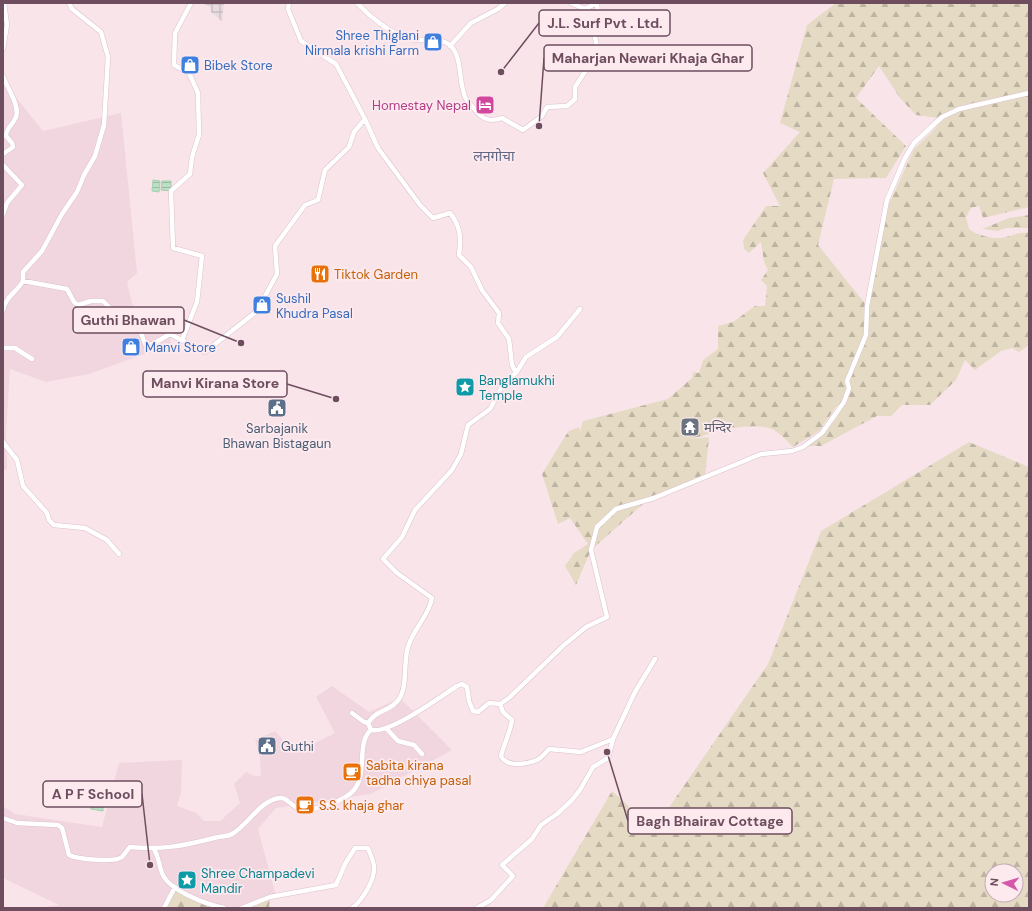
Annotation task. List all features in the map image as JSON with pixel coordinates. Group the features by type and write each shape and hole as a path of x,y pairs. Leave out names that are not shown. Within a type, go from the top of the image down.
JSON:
{"street":[{"path":"3,49 7,25 4,3"},
{"path":"3,310 8,297 19,287 23,280 23,272 42,250 62,214 77,192 84,175 96,156 104,125 108,58 101,32 72,9 68,3"},
{"path":"182,340 197,302 202,256 173,248 171,191 190,174 192,157 199,135 198,93 189,73 174,65 175,33 191,3"},
{"path":"289,3 288,9 301,41 336,64 365,119 378,148 420,204 433,218 450,213 453,217 460,230 461,240 459,255 471,267 482,290 499,313 498,323 509,339 512,365 516,373"},
{"path":"357,3 363,10 390,30 410,39 443,40 450,46 458,64 466,98 481,117 494,121 502,118 523,130 542,116 547,106 567,106 574,99 575,87 586,70 596,59 597,47 595,37 598,14 597,3 585,9 571,3"},
{"path":"450,46 470,23 498,9 505,3"},
{"path":"3,76 17,109 15,119 6,131 6,136 12,143 13,147 3,154"},
{"path":"3,818 17,824 58,824 62,828 69,855 75,858 111,861 121,858 130,847 154,850 190,845 230,835 245,824 266,802 278,798 283,798 298,808 313,808 339,801 354,790 362,774 366,734 371,730 376,731 398,723 457,686 462,684 468,687 469,701 473,711 478,712 490,703 500,704 580,632 607,617 591,550 598,527 616,509 654,498 761,454 792,452 803,447 822,433 844,402 849,388 847,381 866,335 867,306 887,200 905,158 914,143 942,117 959,109 1029,93"},
{"path":"23,280 67,289 74,302 78,305 91,301 103,301 115,313 137,323 146,346 153,344 170,334 205,352 257,311 277,274 275,246 305,205 318,200 325,170 349,147 354,132 365,119"},
{"path":"3,165 22,185 7,203 3,214"},
{"path":"368,723 372,716 393,705 400,698 404,682 405,661 408,645 431,605 432,598 397,573 383,559 402,537 415,510 452,470 461,454 468,425 490,409 505,382 516,373 526,357 558,338 580,309"},
{"path":"3,348 15,348 32,359"},
{"path":"3,442 17,460 23,486 35,502 47,512 49,520 54,525 85,528 106,540 119,554"},
{"path":"476,908 491,900 513,876 502,865 532,839 541,825 557,814 571,801 580,790 593,767 608,758 613,739 635,692 655,659"},
{"path":"500,704 503,712 512,720 510,734 504,745 501,756 502,760 510,764 520,764 538,759 549,749 581,752 613,739"},
{"path":"352,712 364,722 368,723 371,730"},
{"path":"386,728 396,740 414,745 422,754"},
{"path":"242,908 270,897 336,885 345,864 355,848 368,848 374,868 368,889 360,902 352,908"},
{"path":"154,850 160,859 162,874 175,887 206,904 224,908"},
{"path":"164,908 175,887"}],"shaded area":[{"path":"203,3 224,3 222,21 211,12 210,7"},
{"path":"6,85 43,131 121,113 137,273 127,282 137,323 160,314 172,344 89,374 46,382 10,369 6,432 7,469 3,471 3,87"},
{"path":"153,180 160,181 159,192 152,191"},
{"path":"162,181 171,181 171,191 161,190"},
{"path":"332,686 369,712 400,698 452,750 371,794 276,808 258,829 276,896 243,908 36,908 59,905 3,878 3,806 15,814 102,827 119,763 182,760 181,793 177,806 196,813 204,821 220,821 240,803 234,784 246,772 254,776 261,776 260,757 255,740 275,731 295,753 335,733 316,697"},
{"path":"98,798 103,801 103,811 91,809 90,804 92,800"}],"green space":[{"path":"836,3 1029,3 1029,207 983,218 979,206 971,208 966,217 969,229 984,236 1001,238 1029,233 1029,345 1019,352 1012,348 1001,351 975,370 965,360 956,380 930,405 902,405 891,416 877,416 821,446 808,446 835,420 843,407 845,400 836,407 819,431 793,447 774,430 761,426 713,431 709,434 691,439 709,437 705,477 652,496 591,550 576,585 565,566 574,553 588,544 570,518 558,524 542,474 569,431 579,427 580,431 583,421 668,399 692,378 693,372 699,373 703,360 718,349 718,326 733,322 755,306 765,306 767,286 761,280 768,270 764,262 761,242 749,253 744,249 743,240 766,206 780,206 763,173 800,132 780,123 807,25","holes":["879,66 900,98 916,115 937,118 945,116 932,132 914,149 889,204 867,306 818,245 834,179 886,178 906,146 856,98"]},
{"path":"1029,215 1029,228 1006,228 997,231 982,229 1009,218"},
{"path":"969,442 1029,467 1029,908 543,908 612,791 654,829 768,664 821,531"},
{"path":"175,887 220,908 166,908"},
{"path":"270,899 269,908 246,908"}],"place":[{"name":"Shree Thiglani Nirmala krishi Farm","path":"433,42"},
{"name":"Bibek Store","path":"190,65"},
{"name":"J.L. Surf Pvt . Ltd.","path":"501,72"},
{"name":"Homestay Nepal","path":"485,105"},
{"name":"Maharjan Newari Khaja Ghar","path":"539,126"},
{"name":"Tiktok Garden","path":"320,274"},
{"name":"Sushil Khudra Pasal","path":"262,305"},
{"name":"Guthi Bhawan","path":"241,343"},
{"name":"Manvi Store","path":"131,347"},
{"name":"Banglamukhi Temple","path":"465,387"},
{"name":"Manvi Kirana Store","path":"336,399"},
{"name":"Sarbajanik Bhawan Bistagaun","path":"277,408"},
{"name":"मन्दिर","path":"690,427"},
{"name":"Guthi","path":"267,746"},
{"name":"Bagh Bhairav Cottage","path":"607,752"},
{"name":"Sabita kirana tadha chiya pasal","path":"352,772"},
{"name":"S.S. khaja ghar","path":"305,805"},
{"name":"A P F School","path":"150,865"},
{"name":"Shree Champadevi Mandir","path":"187,880"}],"district":[{"name":"लनगोचा","path":"494,156"}]}
